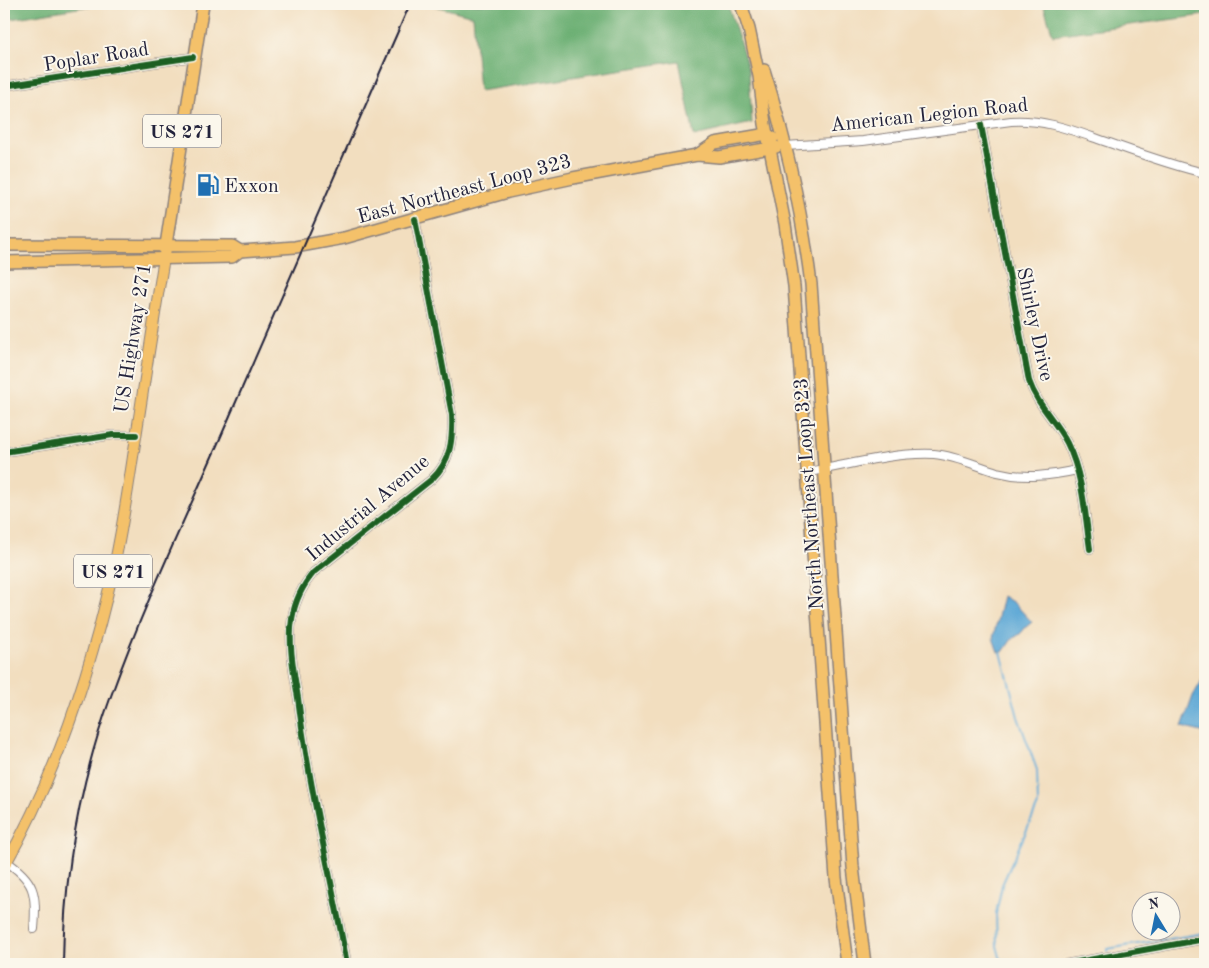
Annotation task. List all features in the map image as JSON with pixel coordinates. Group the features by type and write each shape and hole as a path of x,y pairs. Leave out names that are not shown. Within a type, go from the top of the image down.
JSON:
{"highway":[{"name":"US Highway 271","path":"164,252 193,57 203,4"},
{"name":"North Northeast Loop 323","path":"740,4 756,43 774,102 801,222 811,284 856,902 865,964"},
{"name":"North Northeast Loop 323","path":"749,29 759,76 769,148 785,224 794,286 836,878 847,964"},
{"path":"767,134 785,146"},
{"name":"East Northeast Loop 323","path":"697,155 714,143 767,134"},
{"name":"American Legion Road","path":"769,148 785,146"},
{"name":"East Northeast Loop 323","path":"4,245 232,257 240,251 323,243 530,187 697,155 719,157 769,148"},
{"path":"41,246 41,262"},
{"name":"East Northeast Loop 323","path":"4,262 41,262 164,252"},
{"path":"794,286 811,284"},
{"path":"812,530 829,529"},
{"path":"830,785 847,784"}],"main road":[{"name":"US Highway 271","path":"5,863 42,790 71,718 87,669 113,571 164,252"}],"street":[{"name":"Poplar Road","path":"4,86 193,57"},
{"name":"American Legion Road","path":"785,146 863,141 1020,121 1045,122 1205,173"},
{"name":"Shirley Drive","path":"981,126 1029,381 1036,399 1066,441 1077,470 1090,549"},
{"name":"Industrial Avenue","path":"347,964 310,779 300,715 291,639 291,621 294,605 300,591 314,572 432,479 442,468 448,456 452,436 452,415 415,219"},
{"path":"4,452 113,435 136,435"},
{"path":"808,472 891,458 933,454 948,456 998,472 1020,476 1051,475 1077,470"},
{"path":"5,863 22,873 31,886 36,902 34,929"},
{"path":"1066,964 1205,939"}],"green space":[{"path":"4,4 102,4 4,20"},
{"path":"427,4 728,4 749,71 752,123 694,136 679,61 479,91 473,16"},
{"path":"1043,4 1204,4 1205,15 1053,35"}],"water":[{"path":"1003,596 1014,603 1032,622 1012,639 1003,652 998,652 993,638"},
{"path":"1205,675 1205,733 1182,727 1193,696"}],"waterway":[{"path":"1001,652 1018,717 1037,770 1038,805 1002,885 996,914 997,946 1002,964"},
{"path":"1107,951 1107,949 1205,933"}],"railway":[{"path":"63,964 70,862 82,794 111,696 164,564 410,4"}],"cycle path":[{"path":"4,86 193,57"},
{"path":"981,125 1029,381 1037,398 1063,435 1077,468 1083,495 1090,549"},
{"path":"347,964 308,765 292,658 291,629 297,599 314,572 432,479 447,457 452,433 452,415 415,219"},
{"path":"4,452 113,435 136,435"},
{"path":"1066,964 1205,939"}],"place":[{"name":"Exxon","path":"208,185"}]}
